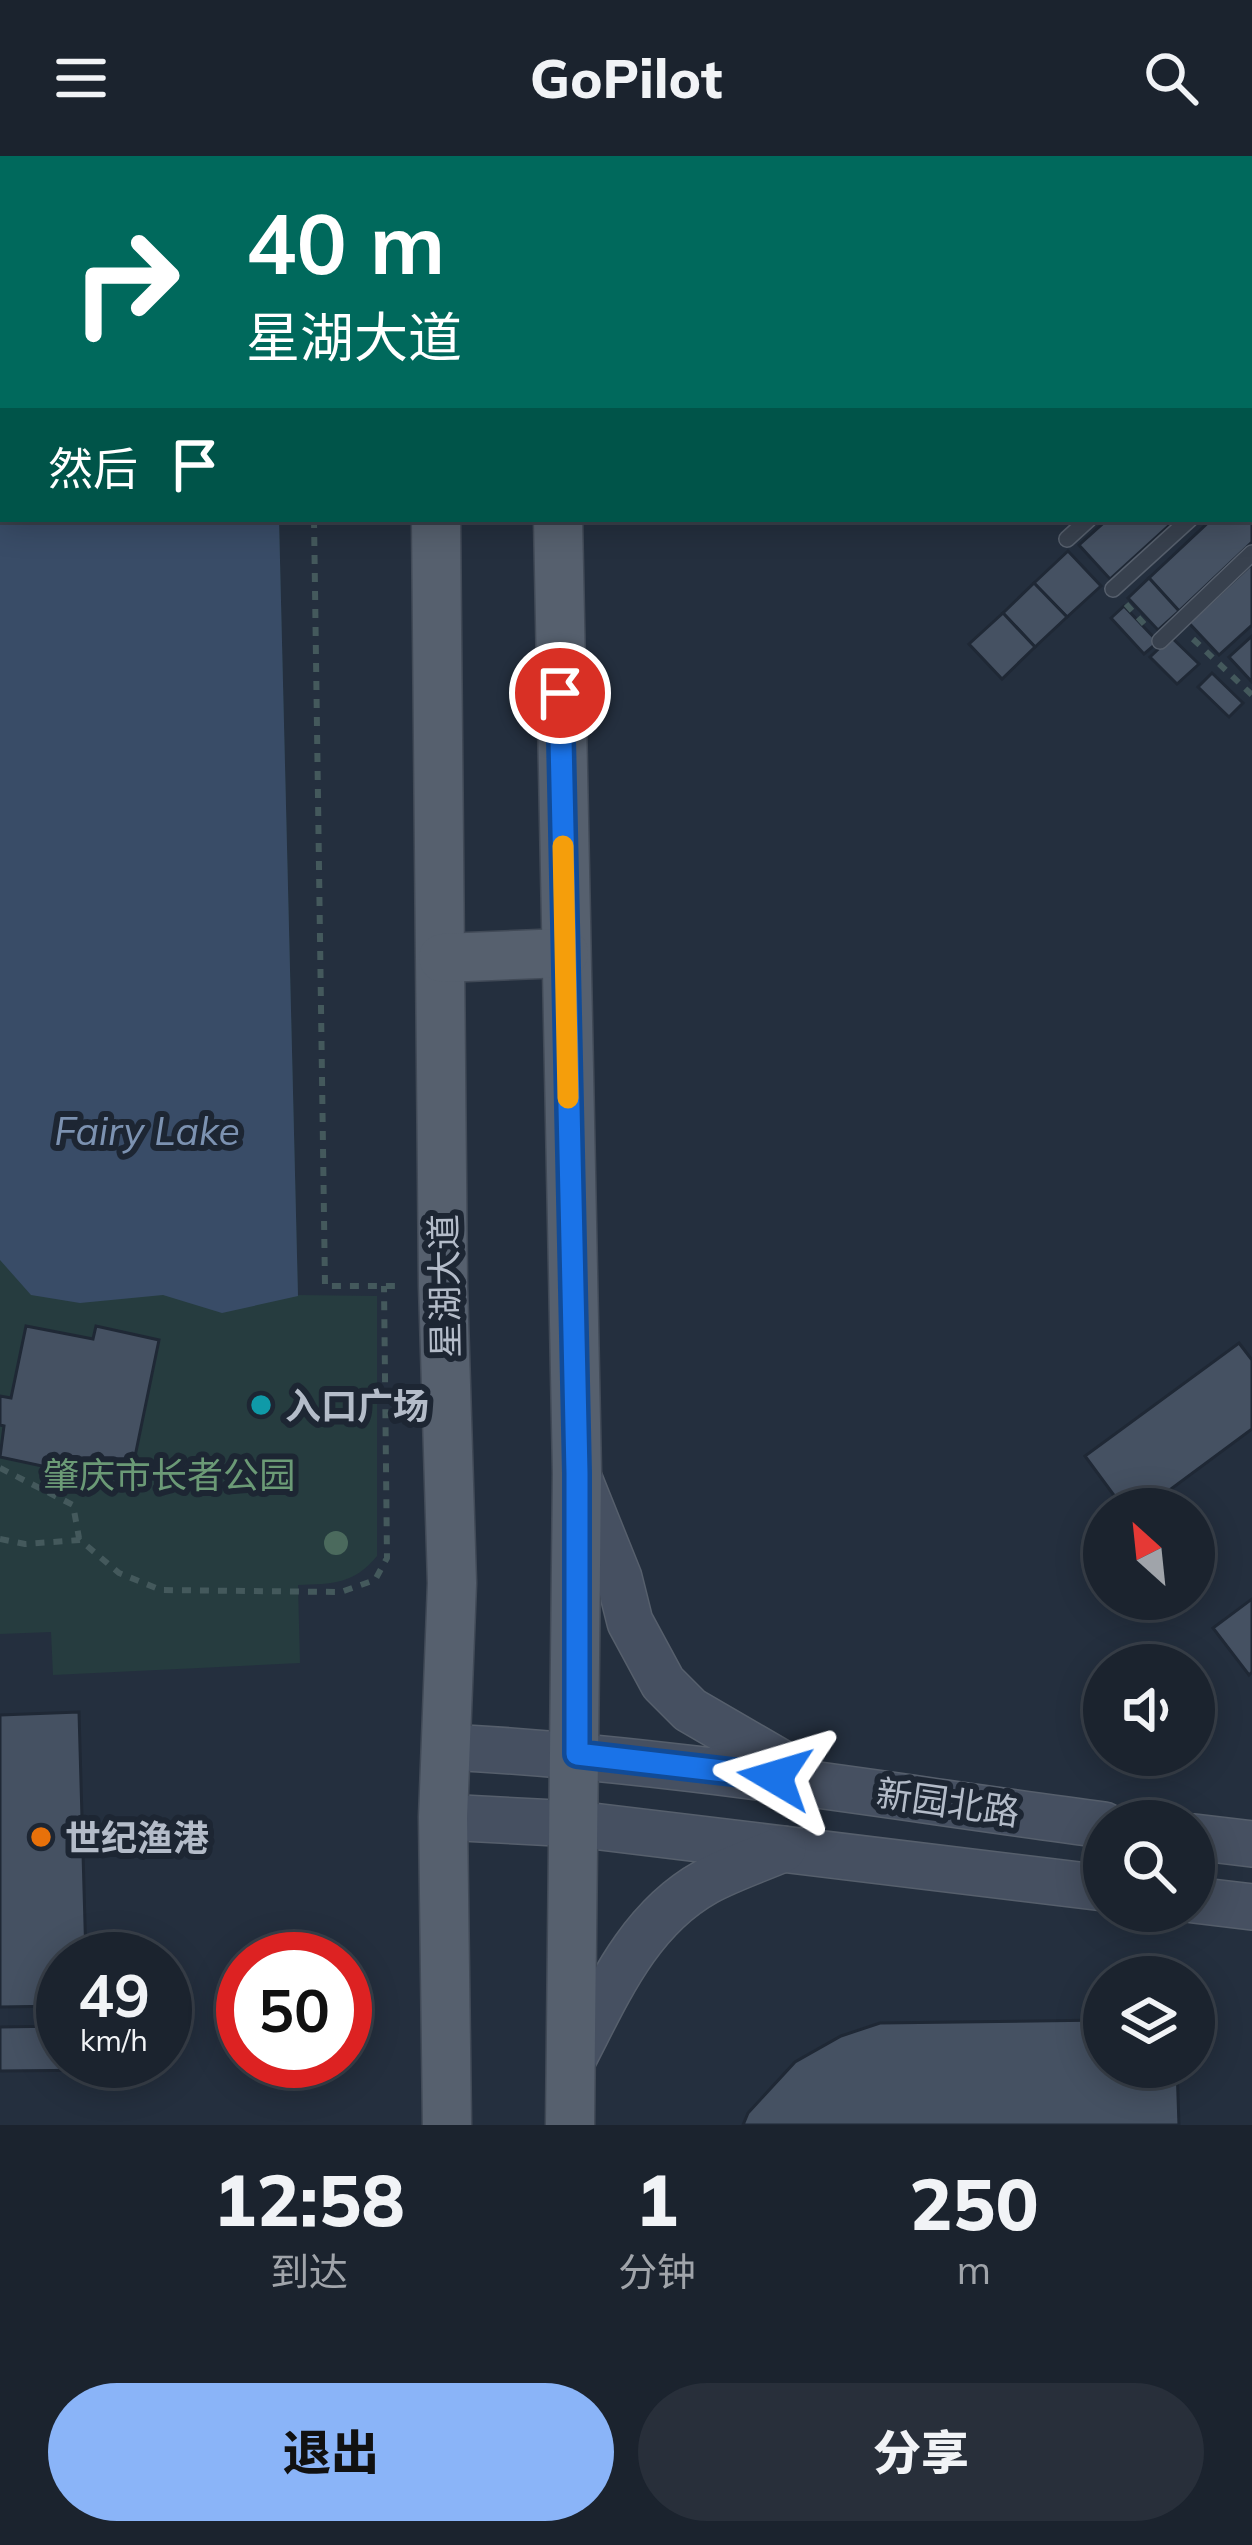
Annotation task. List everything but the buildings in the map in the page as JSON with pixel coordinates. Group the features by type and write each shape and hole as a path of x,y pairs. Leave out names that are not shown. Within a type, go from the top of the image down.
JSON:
{"main road":[{"name":"星湖大道","path":"436,522 443,1286 452,1583 443,1817 446,2125"},
{"path":"558,522 577,1473 570,2125"},
{"path":"442,958 564,953"},
{"path":"577,1473 619,1578 630,1622 663,1683 690,1709 813,1782"},
{"name":"新园北路","path":"446,1747 577,1754 1083,1822"},
{"name":"新园北路","path":"443,1817 576,1824 1083,1886"},
{"path":"1083,1828 1062,1841 1059,1864 1083,1881"},
{"path":"1215,1840 1252,1844"},
{"path":"571,2065 616,1977 667,1909 706,1882 787,1848"},
{"path":"1215,1903 1252,1907"}],"lane":[{"path":"1067,539 1086,522"},
{"path":"1113,589 1187,522"},
{"path":"1160,641 1252,553"}],"path":[{"path":"314,522 325,1286 443,1286"},
{"path":"1176,626 1252,695"},
{"path":"0,1468 73,1505 80,1540 119,1574 161,1590 341,1592 375,1580 387,1558 384,1286"},
{"path":"0,1539 25,1544 80,1540"}],"green space":[{"name":"Fairy Lake","path":"0,522 279,522 298,1295 377,1296 377,1556 342,1581 298,1585 300,1663 53,1675 51,1632 0,1634"}],"water":[{"name":"Fairy Lake","path":"0,522 279,522 298,1296 222,1313 163,1295 80,1303 31,1295 0,1260"}],"slow traffic":[{"path":"563,846 568,1098"}],"place":[{"name":"入口广场","path":"261,1405"},
{"name":"世纪渔港","path":"41,1837"}],"route":[{"path":"560,693 577,1473 577,1754 775,1777"}],"park label":[{"name":"肇庆市长者公园","path":"169,1474"}]}
